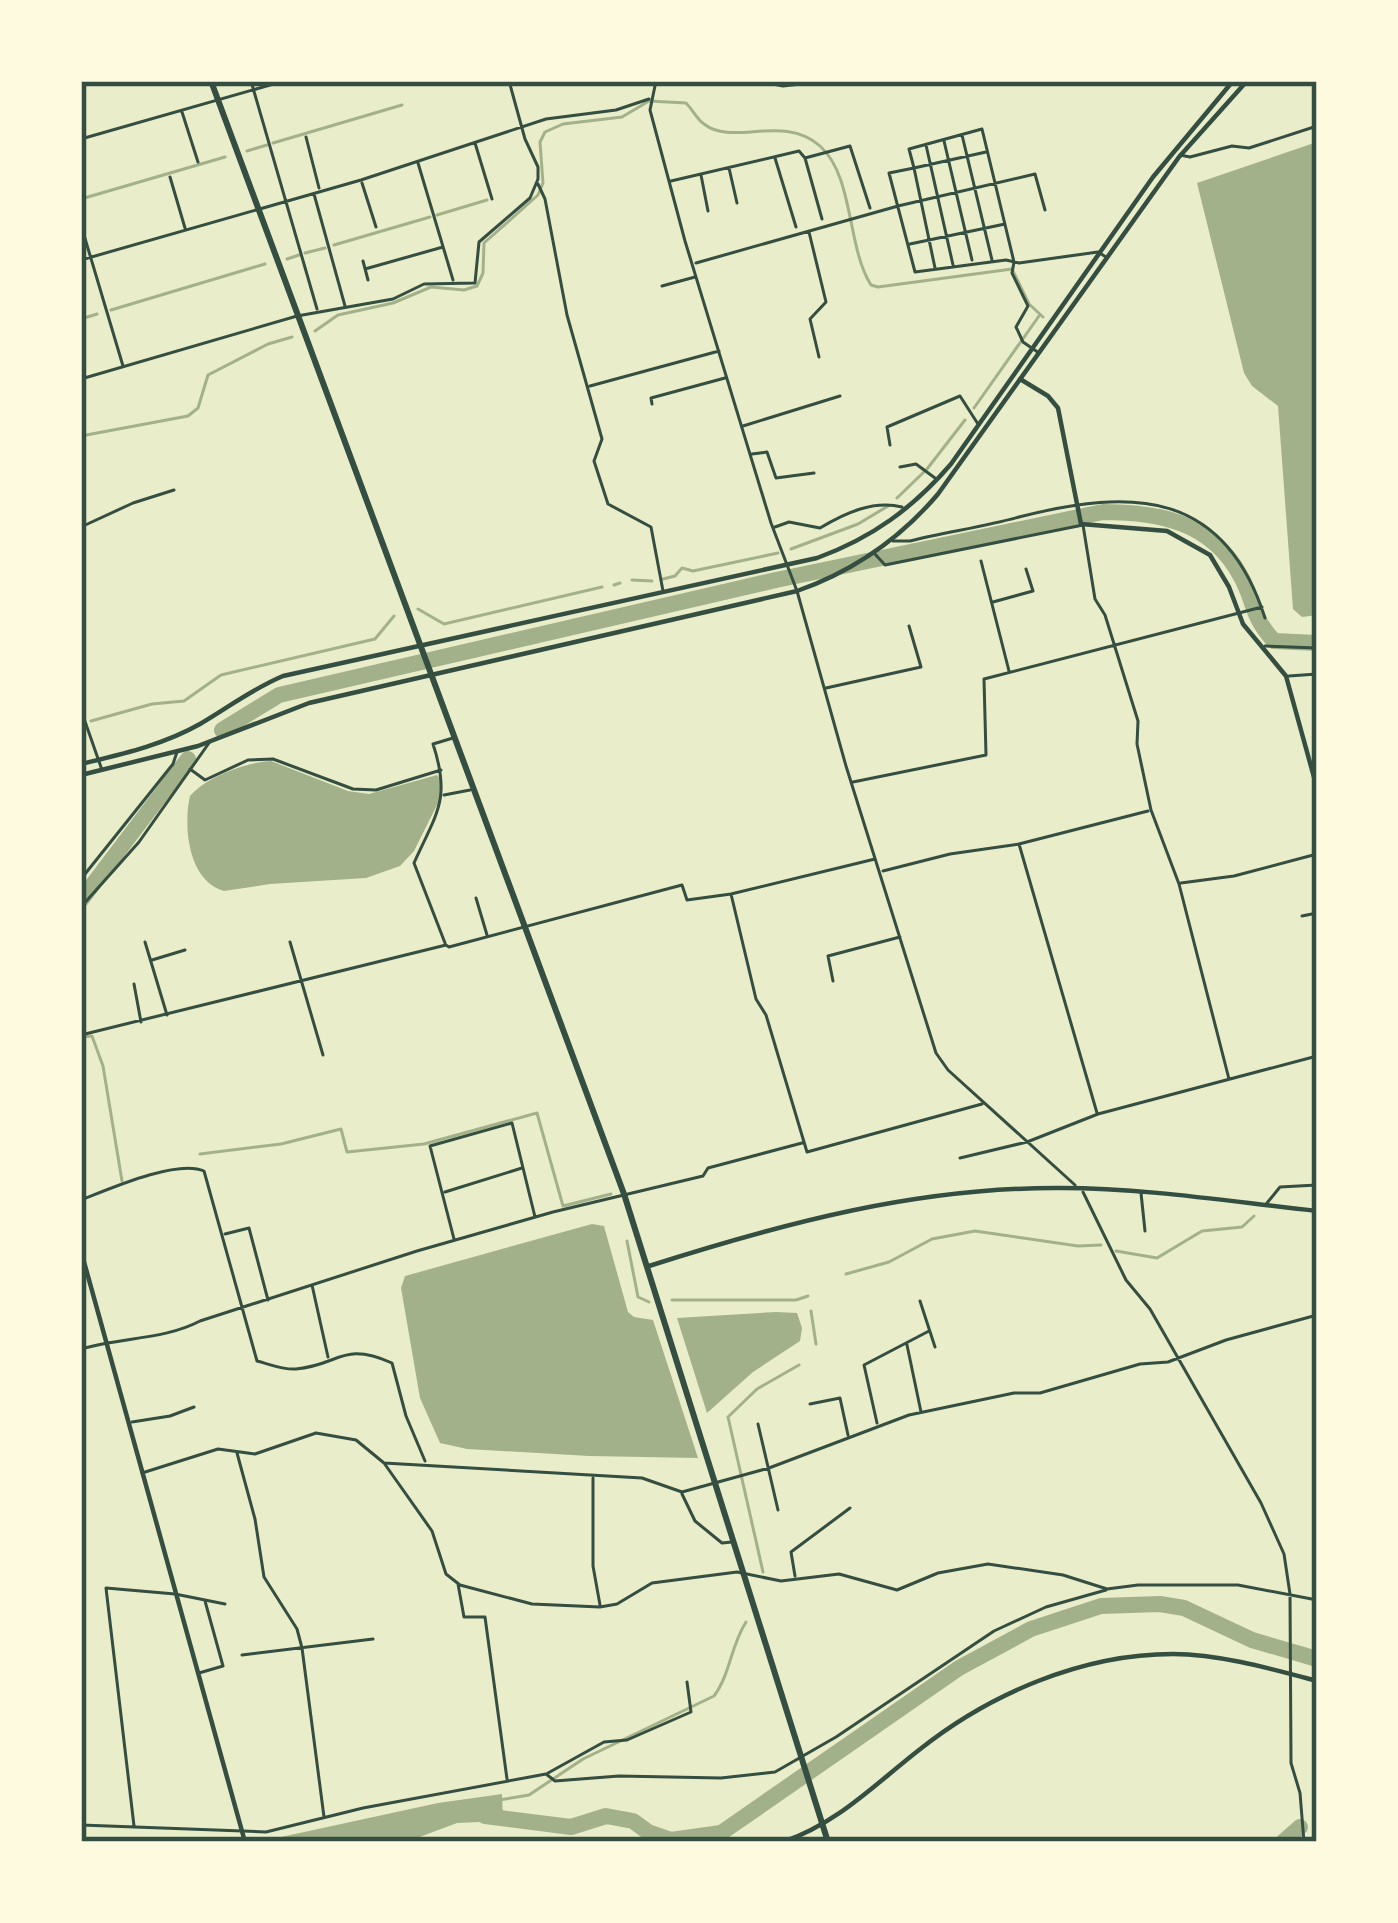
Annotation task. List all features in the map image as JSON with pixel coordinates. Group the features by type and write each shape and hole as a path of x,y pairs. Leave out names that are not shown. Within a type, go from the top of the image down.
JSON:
{"main road":[{"path":"211,81 624,1194 828,1842"}],"street":[{"path":"251,81 318,311"},
{"path":"81,139 284,81"},
{"path":"509,81 538,167 538,187 545,199 567,314 602,439 594,461 608,504 651,526 664,592"},
{"path":"656,81 650,110 692,264 796,587 936,1053 948,1070 1088,1198 1126,1280 1150,1309 1280,1542 1290,1594 1291,1763 1300,1793 1304,1842"},
{"path":"757,81 783,86 827,81"},
{"path":"81,764 167,740 283,676 789,568 858,541 908,509 938,480 1098,252 1171,153 1232,81"},
{"path":"81,775 178,752 309,703 428,671 796,587 848,569 891,543 938,494 1180,155 1247,81"},
{"path":"81,260 362,180 546,119 616,110 651,99"},
{"path":"182,110 198,162"},
{"path":"1171,153 1190,157 1232,146 1249,148 1317,126"},
{"path":"935,269 909,149 982,129 1014,264 1012,273 1028,307 1016,326 1022,339 1041,354"},
{"path":"962,134 993,262"},
{"path":"306,137 345,306"},
{"path":"944,140 974,264"},
{"path":"476,143 493,199"},
{"path":"926,144 953,267"},
{"path":"805,158 850,146 870,208"},
{"path":"669,181 799,151 821,219"},
{"path":"988,152 890,173 914,272 1098,252 1108,258"},
{"path":"775,157 796,226"},
{"path":"417,162 453,280"},
{"path":"728,166 737,203"},
{"path":"700,173 708,211"},
{"path":"692,264 898,206 1036,175 1045,210"},
{"path":"170,177 185,230"},
{"path":"81,379 296,316 393,298 424,284 475,283 479,242 530,198 538,179"},
{"path":"362,180 376,227"},
{"path":"908,244 1005,224"},
{"path":"81,225 124,368"},
{"path":"808,230 826,302 810,319 819,356"},
{"path":"365,269 443,247"},
{"path":"363,261 368,280"},
{"path":"662,286 696,277"},
{"path":"588,386 719,351"},
{"path":"1014,375 1048,396 1058,408 1091,585 1138,721 1137,745 1151,810 1179,884 1229,1079"},
{"path":"652,404 651,398 727,377"},
{"path":"742,427 840,396"},
{"path":"890,445 887,427 960,397 986,429"},
{"path":"750,455 766,452 776,478 814,473"},
{"path":"900,467 916,464 938,480"},
{"path":"81,527 174,490"},
{"path":"773,527 790,522 820,528 843,514 872,506 896,504 908,509"},
{"path":"891,543 1076,504 1160,505 1198,520 1244,565 1265,618"},
{"path":"874,553 886,565 1082,524 1154,528 1189,540 1218,565 1259,646 1286,676 1317,788"},
{"path":"981,560 1010,673"},
{"path":"992,602 1033,591 1026,568"},
{"path":"851,782 986,755 984,680 1262,607"},
{"path":"824,689 921,667 909,626"},
{"path":"1259,646 1317,648"},
{"path":"1286,676 1317,674"},
{"path":"81,710 102,770"},
{"path":"446,945 414,863 442,795 433,744 452,738"},
{"path":"81,907 139,842 210,741"},
{"path":"81,879 178,752"},
{"path":"190,770 205,780 248,760 273,759 353,789 376,790 441,770"},
{"path":"442,795 473,790"},
{"path":"881,872 1151,810"},
{"path":"1019,844 1098,1114"},
{"path":"1179,884 1234,876 1317,854"},
{"path":"81,1035 488,937 682,884 687,900 876,859"},
{"path":"731,894 756,999 766,1016 807,1152 984,1103"},
{"path":"476,898 488,937"},
{"path":"1302,916 1317,913"},
{"path":"833,981 828,956 901,937"},
{"path":"145,942 167,1016"},
{"path":"290,942 322,1055"},
{"path":"151,961 185,950"},
{"path":"134,984 141,1022"},
{"path":"960,1158 1027,1142 1098,1114 1317,1056"},
{"path":"454,1240 430,1145 512,1123 535,1217"},
{"path":"81,1348 173,1334 454,1240 703,1176 707,1168 802,1143"},
{"path":"81,1200 119,1185 198,1168 210,1185 257,1361 290,1370 344,1353 370,1354 392,1363 406,1416 426,1463"},
{"path":"443,1192 523,1168"},
{"path":"1265,1205 1280,1187 1317,1185"},
{"path":"649,1266 819,1216 978,1190 1079,1188 1317,1210"},
{"path":"1141,1193 1145,1231"},
{"path":"224,1235 249,1228 268,1300"},
{"path":"81,1251 243,1836"},
{"path":"312,1286 328,1359"},
{"path":"920,1300 935,1347"},
{"path":"384,1462 642,1478 682,1492 769,1468 877,1425 1014,1393 1040,1394 1116,1370 1178,1359 1226,1340 1317,1316"},
{"path":"877,1425 864,1365 929,1331"},
{"path":"906,1341 921,1413"},
{"path":"810,1404 840,1399 848,1437"},
{"path":"128,1422 194,1407"},
{"path":"758,1424 778,1510"},
{"path":"142,1472 218,1450 255,1454 321,1433 356,1440 384,1462 432,1531 444,1570 458,1582 532,1604 600,1607 617,1604 652,1583 746,1574 781,1581 838,1574 897,1590 938,1573 988,1564 1086,1580 1107,1589"},
{"path":"236,1451 253,1507 264,1577 297,1629 302,1648 324,1817"},
{"path":"593,1478 593,1566 600,1607"},
{"path":"682,1492 695,1521 722,1543 734,1541"},
{"path":"796,1578 791,1552 850,1508"},
{"path":"458,1582 464,1617 485,1617 507,1779"},
{"path":"548,1775 555,1780 722,1778 776,1772 994,1630 1046,1607 1107,1589 1238,1585 1317,1600"},
{"path":"135,1828 106,1588 225,1604"},
{"path":"197,1674 223,1666 205,1599"},
{"path":"242,1654 373,1640"},
{"path":"783,1842 823,1826 944,1732 1034,1681 1123,1659 1170,1654 1291,1671 1317,1682"},
{"path":"81,1826 243,1836 507,1779 548,1775 604,1742 624,1739 691,1711 687,1682"}],"shaded area":[{"path":"1317,142 1317,615 1302,617 1293,609 1278,406 1252,386 1244,373 1197,183"},
{"path":"271,761 348,791 369,794 437,775 441,780 439,801 414,851 400,866 366,878 224,891 203,876 191,851 190,796 227,772"},
{"path":"592,1224 604,1226 628,1312 653,1320 698,1458 467,1449 440,1443 420,1398 401,1288 405,1276"},
{"path":"797,1313 800,1341 753,1372 707,1413 677,1318"},
{"path":"502,1794 503,1821 457,1823 406,1842 258,1842 438,1803"}],"waterway":[{"path":"315,331 338,315 393,303 431,287 464,290 477,286 483,273 484,243 538,195 543,183 540,142 545,132 563,124 622,117 649,101 686,103 701,122 716,130 790,132 820,146 839,175 871,285 1012,269 1029,304 1043,317"},
{"path":"273,143 402,105"},
{"path":"247,151 267,145"},
{"path":"81,199 225,157"},
{"path":"437,215 487,200"},
{"path":"334,245 430,217"},
{"path":"305,253 325,248"},
{"path":"287,259 299,255"},
{"path":"111,310 265,264"},
{"path":"81,319 97,314"},
{"path":"974,408 1039,316"},
{"path":"81,436 188,416 198,408 208,375 292,337"},
{"path":"897,498 965,420"},
{"path":"791,549 858,524 888,506"},
{"path":"222,730 279,695 776,580 1103,512 1144,514 1199,532 1228,557 1274,641 1317,643"},
{"path":"663,579 682,568 693,571 778,553"},
{"path":"632,580 652,581"},
{"path":"614,585 620,583"},
{"path":"418,609 444,624 602,587"},
{"path":"91,721 152,704 184,701 221,675 375,639 394,616"},
{"path":"81,900 188,759"},
{"path":"81,1037 92,1036 103,1066 122,1181"},
{"path":"200,1154 281,1144 341,1129 347,1152 424,1144 537,1113 563,1206 611,1194"},
{"path":"1116,1251 1157,1258 1202,1231 1242,1227 1254,1216"},
{"path":"846,1274 889,1262 932,1239 975,1231 1101,1245"},
{"path":"627,1241 638,1297 649,1302"},
{"path":"672,1300 796,1300 808,1296"},
{"path":"811,1311 816,1344"},
{"path":"763,1572 728,1417 757,1389 799,1365"},
{"path":"485,1816 571,1827 606,1816 633,1821 671,1840 721,1833 959,1668 1031,1629 1101,1606 1184,1608 1252,1640 1317,1659"},
{"path":"499,1800 529,1795 583,1759 714,1696 746,1622"},
{"path":"1283,1842 1300,1827"}]}
